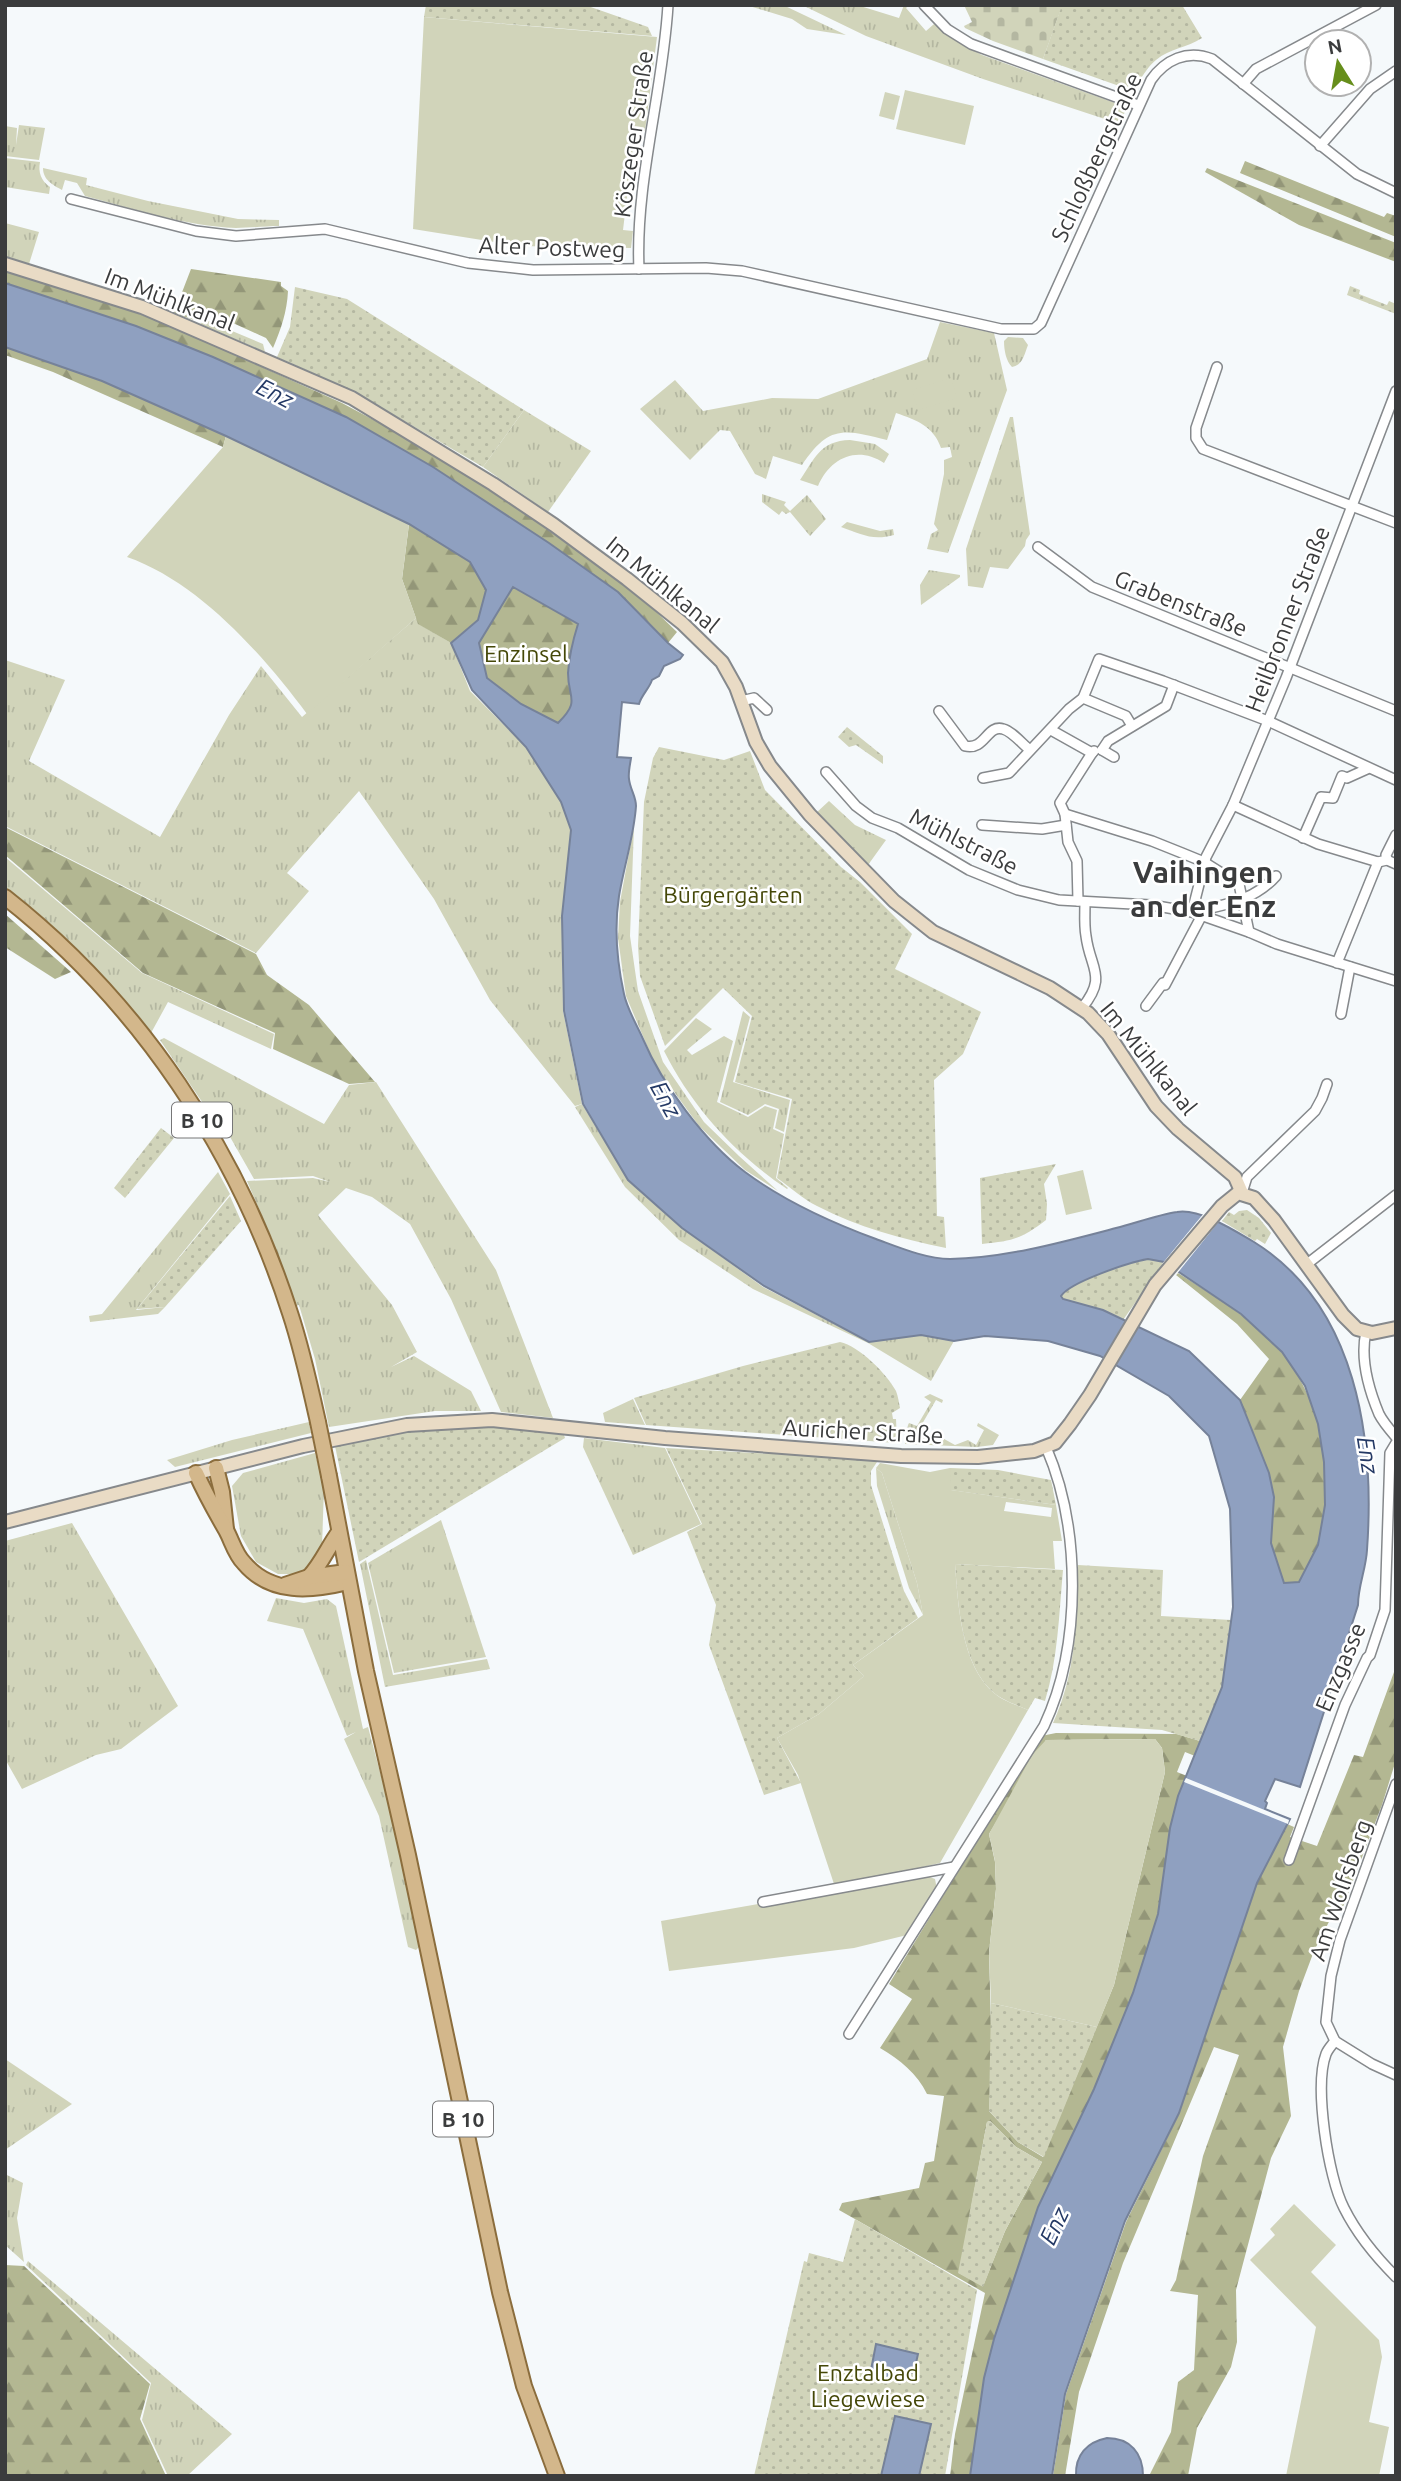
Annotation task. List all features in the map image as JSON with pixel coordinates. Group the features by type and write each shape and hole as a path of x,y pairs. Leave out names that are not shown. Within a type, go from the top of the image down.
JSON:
{"main road":[{"name":"B 10","path":"5,897 62,946 119,1005 180,1086 221,1151 273,1264 299,1344 318,1422 347,1577 508,2325 524,2386 557,2476"},
{"path":"216,1468 226,1531"},
{"path":"196,1473 213,1511 244,1563 260,1579 281,1587 312,1589 347,1577"},
{"path":"309,1577 321,1564 328,1547 339,1532"},
{"path":"281,1587 309,1577 347,1577"}],"street":[{"name":"Köszeger Straße","path":"639,269 639,233 668,5"},
{"path":"925,5 947,29 971,44 1136,109"},
{"path":"1243,84 1256,69 1376,5"},
{"name":"Schloßbergstraße","path":"1034,329 1041,324 1136,109 1157,71 1177,57 1198,55 1212,59 1357,174 1396,193"},
{"path":"1320,146 1370,89 1396,71"},
{"name":"Alter Postweg","path":"71,199 196,231 236,236 326,229 468,263 533,270 706,268 742,271 1002,329 1034,329"},
{"name":"Im Mühlkanal","path":"5,264 112,297 194,328 352,398 413,433 554,525 682,623 722,662 741,701 755,742 780,779 810,815 894,901 942,937 1049,988 1083,1008 1090,1023 1108,1034 1156,1106 1235,1177 1242,1193"},
{"path":"1217,367 1195,431 1201,447 1396,523"},
{"name":"Heilbronner Straße","path":"1146,1006 1163,983 1165,985 1197,917 1205,859 1233,805 1290,668 1396,391"},
{"name":"Grabenstraße","path":"1038,547 1092,587 1396,711"},
{"path":"983,778 1013,770 1069,709 1083,698 1100,659 1268,721 1367,769 1396,780"},
{"path":"1083,1008 1097,985 1097,976 1085,934 1077,861 1068,842 1065,814 1060,803 1094,750 1100,754 1108,741 1166,706 1174,685"},
{"path":"741,701 754,698 767,710"},
{"path":"1083,698 1126,716 1132,726"},
{"path":"939,711 965,746 975,747 993,730 1001,728 1030,750"},
{"path":"1051,730 1092,753"},
{"path":"1102,750 1114,757"},
{"path":"1303,838 1321,797 1334,798 1342,776 1347,778 1367,769"},
{"name":"Mühlstraße","path":"826,772 856,806 872,818 898,828 969,870 1024,892 1082,902 1136,904 1197,917"},
{"path":"1233,805 1303,838 1387,862"},
{"path":"1065,814 1205,859 1239,884 1249,932"},
{"path":"982,825 1042,829 1066,825"},
{"path":"1338,963 1387,862 1386,855 1396,835"},
{"path":"1197,917 1243,901 1276,876"},
{"path":"1197,917 1396,981"},
{"path":"1340,1014 1350,967"},
{"path":"1242,1193 1247,1177 1315,1111 1327,1084"},
{"path":"849,2034 1044,1726 1054,1704 1065,1665 1072,1597 1070,1547 1056,1471 1046,1447 1055,1443 1076,1417 1155,1285 1212,1217 1230,1198 1242,1193 1254,1198 1307,1264 1343,1315 1357,1329 1379,1333 1396,1328"},
{"path":"1307,1264 1396,1195"},
{"path":"1366,1332 1362,1348 1372,1391 1380,1417 1396,1437"},
{"name":"Auricher Straße","path":"5,1522 303,1446 407,1425 492,1420 665,1438 901,1456 978,1457 1046,1447"},
{"name":"Enzgasse","path":"1289,1860 1345,1706 1370,1655 1384,1616 1390,1453 1396,1443"},
{"name":"Am Wolfsberg","path":"1335,2041 1326,2022 1331,1976 1340,1940 1396,1784"},
{"path":"763,1902 954,1867"},
{"path":"1396,2075 1335,2041 1325,2058 1321,2091 1324,2125 1342,2205 1380,2261 1396,2277"}],"green space":[{"path":"426,5 585,5 648,27 652,36 424,17"},
{"path":"746,5 783,5 846,35 807,29 792,19"},
{"path":"802,5 857,5 899,18 904,5 909,5 906,8 926,31 934,24 956,41 982,55 1126,109 1120,124 983,79 866,36"},
{"path":"964,5 1068,5 1061,9 1043,59 965,28 964,26 972,22"},
{"path":"1068,5 1182,5 1202,38 1161,56 1138,82 1122,87 1043,59 1061,8"},
{"path":"424,17 657,37 645,131 635,131 623,230 633,231 631,248 519,246 413,229"},
{"path":"905,90 974,106 965,145 896,129"},
{"path":"885,92 900,96 894,120 879,116"},
{"path":"19,125 45,128 39,160 5,156 5,126 17,128 16,145"},
{"path":"5,158 40,162 40,173 50,187 49,194 5,187"},
{"path":"1245,161 1384,217 1387,213 1396,216 1396,237 1240,173"},
{"path":"43,168 87,178 86,185 148,201 238,219 279,220 279,226 217,227 160,216 85,196 77,183 65,180 62,190 47,179"},
{"path":"1207,168 1396,243 1396,262 1299,225 1205,172"},
{"path":"5,223 39,232 29,264 5,256"},
{"path":"191,269 281,282 281,286 288,291 283,320 273,348 266,338 211,313 194,320 174,313"},
{"path":"5,271 117,305 184,332 342,403 411,440 497,494 562,540 647,603 677,632 668,643 618,592 549,543 433,467 346,417 213,357 136,326 5,283"},
{"path":"1350,286 1360,290 1359,294 1387,305 1389,301 1396,304 1396,314 1347,295"},
{"path":"295,287 347,299 524,410 483,467 353,391 277,357 290,327"},
{"path":"206,320 263,344 265,352 200,324"},
{"path":"940,322 994,333 1007,390 948,553 927,549 931,534 938,530 934,524 944,474 944,460 952,457 950,447 941,448 924,425 911,418 896,413 887,440 838,433 820,443 802,465 773,456 766,479 755,474 730,431 720,430 690,460 640,409 675,380 703,411 772,398 818,399 927,359"},
{"path":"1008,337 1023,338 1028,345 1021,362 1012,367 1004,348 1004,341"},
{"path":"5,347 102,381 226,436 223,447 53,372 5,355"},
{"path":"951,378 957,398 918,410 912,390"},
{"path":"524,410 591,451 548,512 483,467"},
{"path":"1010,417 1013,417 1030,534 1025,546 1008,569 990,567 983,588 968,586 966,549"},
{"path":"226,436 409,524 402,579 416,618 307,714 250,645 204,602 154,569 127,557 223,447"},
{"path":"850,440 875,444 889,454 884,463 864,455 845,457 830,468 818,486 800,480 825,447"},
{"path":"762,494 786,502 784,505 790,511 807,495 826,519 810,536 790,512 786,514 782,511 779,515 762,502"},
{"path":"847,522 880,531 893,529 894,535 867,536 841,527"},
{"path":"409,524 470,562 486,590 478,620 451,643 418,624 402,579"},
{"path":"929,570 960,577 921,605 920,585"},
{"name":"Enzinsel","path":"513,587 578,624 568,673 571,704 558,723 521,704 487,678 479,643"},
{"path":"416,618 419,624 451,643 470,691 526,747 561,802 571,830 562,916 563,1011 582,1104 575,1106 490,1000 434,899 359,791 287,873 309,891 256,953 5,826 5,660 65,680 29,761 160,837 229,715 261,666 302,717"},
{"path":"847,727 883,756 883,764 856,745 849,747 838,737"},
{"name":"Bürgergärten","path":"659,747 724,760 750,751 765,790 912,934 895,969 981,1012 963,1054 934,1080 937,1216 944,1217 946,1248 896,1236 848,1220 812,1203 777,1178 792,1099 735,1082 752,1016 723,988 665,1046 640,976 638,946 644,802 653,758"},
{"path":"829,801 855,825 886,840 868,865 816,813"},
{"path":"634,826 630,936 638,991 663,1062 704,1122 778,1191 745,1170 699,1126 656,1067 626,996 618,938 620,902"},
{"path":"5,827 256,954 267,975 309,1005 375,1082 349,1084 273,1049 275,1033 143,973 5,855"},
{"path":"5,857 142,973 274,1034 271,1049 168,1002 151,1033 82,955 5,887"},
{"path":"5,914 71,972 55,979 5,947"},
{"path":"743,1011 750,1017 733,1082 790,1100 784,1132 775,1128 779,1109 765,1104 748,1115 720,1102"},
{"path":"696,1018 712,1029 687,1050 692,1055 724,1036 733,1041 717,1102 748,1117 765,1106 777,1110 773,1129 784,1134 776,1178 787,1189 750,1161 716,1128 675,1072 664,1051"},
{"path":"164,1038 324,1124 349,1085 376,1082 496,1270 553,1418 501,1412 451,1299 410,1224 372,1197 346,1188 318,1215 392,1305 417,1352 391,1367 414,1356 471,1391 481,1411 435,1411 329,1427 315,1359 299,1305 296,1306 272,1239 247,1181 313,1178 330,1182 313,1176 254,1179 217,1114 213,1118 160,1040"},
{"path":"582,1104 628,1180 682,1228 763,1287 869,1342 921,1335 954,1341 931,1381 868,1343 753,1289 679,1240 625,1187 575,1107"},
{"path":"161,1128 174,1138 125,1198 114,1188"},
{"path":"1056,1164 1044,1184 1046,1220 1016,1238 982,1244 980,1178"},
{"path":"1083,1170 1092,1209 1066,1215 1057,1176"},
{"path":"218,1172 230,1194 136,1310 165,1307 158,1314 90,1322 89,1316 102,1314"},
{"path":"230,1196 241,1221 165,1307 137,1309"},
{"path":"1247,1210 1259,1218 1271,1233 1265,1244 1222,1221 1229,1212 1234,1215"},
{"path":"1148,1259 1164,1262 1123,1320 1103,1310 1063,1299 1061,1296 1088,1279"},
{"path":"1178,1273 1232,1308 1269,1338 1295,1370 1307,1393 1322,1442 1326,1494 1318,1543 1299,1582 1284,1583 1271,1543 1274,1497 1269,1473 1240,1400 1269,1359 1237,1324 1176,1275"},
{"path":"840,1342 856,1349 872,1362 896,1391 900,1408 892,1413 893,1419 896,1419 897,1443 646,1425 634,1398 743,1366"},
{"path":"930,1394 943,1400 942,1403 936,1400 918,1431 934,1440 937,1435 955,1445 968,1440 976,1445 984,1430 977,1426 978,1423 999,1435 993,1445 977,1447 905,1444 909,1423 917,1426 931,1402 924,1397"},
{"path":"633,1399 645,1425 605,1422 603,1413"},
{"path":"309,1422 311,1433 175,1467 167,1460 232,1440"},
{"path":"495,1427 564,1435 565,1438 359,1562 335,1446 409,1431"},
{"path":"584,1438 665,1448 701,1524 633,1555 583,1447"},
{"path":"666,1448 865,1459 877,1462 871,1471 871,1485 904,1591 918,1618 853,1665 864,1676 819,1714 777,1738 801,1783 764,1795 709,1645 716,1605 687,1532 702,1524"},
{"path":"315,1453 324,1488 322,1546 313,1566 300,1574 278,1574 256,1562 241,1536 232,1486 243,1473"},
{"path":"880,1463 930,1472 950,1468 951,1490 1056,1505 1062,1541 1053,1541 1055,1569 955,1564 963,1633 974,1667 994,1693 1028,1710 940,1863 835,1887 798,1775 777,1738 819,1714 864,1676 853,1665 923,1615 917,1583 882,1473 876,1468","holes":["1006,1502 1052,1508 1051,1517 1004,1511"]},
{"path":"876,1468 882,1473 917,1583 923,1615 909,1588 877,1486"},
{"path":"950,1468 998,1470 1051,1480 1056,1505 950,1490"},
{"path":"441,1520 486,1657 394,1673 368,1563"},
{"path":"72,1523 178,1706 121,1749 96,1755 22,1789 5,1759 5,1541"},
{"path":"366,1560 393,1675 487,1659 490,1669 385,1687 360,1564"},
{"path":"955,1564 1063,1570 1055,1653 1045,1701 1035,1698 1028,1710 997,1696 983,1681 974,1667 963,1633"},
{"path":"1078,1565 1163,1570 1161,1616 1231,1620 1222,1687 1200,1741 1162,1730 1053,1723 1071,1666 1076,1626"},
{"path":"276,1598 304,1603 327,1599 336,1606 363,1729 368,1727 393,1821 420,1946 416,1950 408,1947 379,1816 344,1739 356,1732 347,1736 303,1629 267,1621"},
{"path":"1394,1672 1396,1760 1382,1805 1341,1912 1335,1910 1314,1951 1299,1991 1283,2047 1291,2116 1271,2158 1236,2290 1237,2342 1231,2367 1197,2428 1188,2476 1149,2476 1171,2432 1178,2382 1194,2370 1198,2295 1170,2291 1176,2280 1203,2156 1239,2055 1214,2047 1123,2263 1079,2392 1065,2476 1053,2476 1066,2394 1126,2222 1179,2114 1257,1883 1287,1824 1294,1827 1290,1837 1317,1846 1354,1755 1363,1757"},
{"path":"1056,1733 1177,1734 1200,1741 1195,1756 1185,1752 1177,1772 1187,1776 1178,1796 1170,1828 1158,1914 1133,1993 1094,2089 1038,2207 994,2339 984,2378 970,2476 950,2476 955,2434 985,2293 839,2210 842,2203 919,2188 925,2163 934,2161 944,2096 927,2094 907,2068 880,2048 912,1999 889,1984 1041,1736","holes":["1155,1739 1162,1748 1165,1772 1114,1985 1043,2157 1018,2142 989,2111 992,2064 989,1952 996,1889 995,1862 989,1834 1046,1740","990,2121 1016,2147 1042,2162 1005,2231 983,2286 959,2273 987,2122"]},
{"path":"1155,1739 1162,1748 1165,1772 1114,1985 1097,2027 991,2003 989,1952 996,1889 995,1861 989,1834 1032,1755 1046,1740"},
{"path":"924,1875 935,1879 937,1890 907,1935 854,1948 669,1971 661,1921"},
{"path":"991,2003 1097,2027 1044,2157 1018,2142 989,2111"},
{"path":"5,2059 72,2104 5,2150"},
{"path":"990,2121 1016,2147 1042,2162 1005,2231 983,2287 958,2273 987,2122"},
{"path":"5,2174 23,2183 17,2218 24,2262 5,2245"},
{"path":"1294,2204 1336,2245 1311,2272 1379,2340 1382,2357 1369,2422 1389,2427 1379,2476 1286,2476 1316,2327 1250,2260 1275,2235 1270,2229"},
{"name":"Enztalbad Liegewiese","path":"855,2219 977,2290 945,2476 754,2476 804,2261 807,2262 809,2253 843,2262"},
{"path":"28,2261 232,2434 187,2476 168,2476 142,2420 151,2383 26,2265"},
{"path":"5,2265 24,2266 150,2384 140,2419 166,2476 5,2476"}],"water":[{"name":"Enz","path":"5,283 136,326 213,357 346,417 433,467 549,543 618,592 683,655 664,666 659,676 652,680 639,704 622,702 617,757 631,758 629,779 636,806 617,908 618,957 627,1005 661,1075 700,1129 745,1172 775,1192 825,1218 903,1249 950,1259 1034,1248 1169,1213 1196,1213 1217,1221 1254,1242 1289,1269 1316,1302 1337,1338 1352,1378 1362,1421 1367,1464 1367,1550 1358,1605 1300,1787 1275,1779 1265,1801 1265,1809 1290,1819 1257,1883 1179,2113 1125,2221 1065,2394 1052,2476 970,2476 984,2378 994,2339 1038,2207 1094,2089 1133,1993 1158,1914 1170,1828 1178,1796 1222,1687 1233,1607 1230,1509 1209,1436 1169,1396 1100,1356 1048,1341 985,1336 954,1341 921,1335 869,1342 764,1286 682,1228 628,1180 583,1104 564,1011 562,916 571,830 561,802 526,747 472,690 451,643 478,620 486,590 470,562 409,524 226,436 102,381 5,347","holes":["513,587 578,624 568,673 571,704 558,723 521,704 487,678 479,643","1148,1259 1164,1262 1241,1314 1282,1352 1305,1386 1318,1424 1324,1462 1325,1505 1318,1545 1299,1582 1284,1583 1271,1543 1274,1497 1269,1473 1240,1400 1189,1351 1103,1310 1063,1299 1061,1296 1088,1279"]},
{"path":"876,2344 918,2354 914,2372 883,2381 871,2370"},
{"path":"895,2416 931,2424 919,2476 881,2476"},
{"path":"1107,2438 1122,2441 1134,2448 1141,2460 1143,2476 1076,2476 1080,2456 1088,2446"}],"pier":[{"path":"1204,1213 1220,1220 1176,1275 1162,1264"},
{"path":"1186,1778 1289,1820 1288,1824 1184,1782"}],"district":[{"name":"Vaihingen an der Enz","path":"1203,889"}]}
